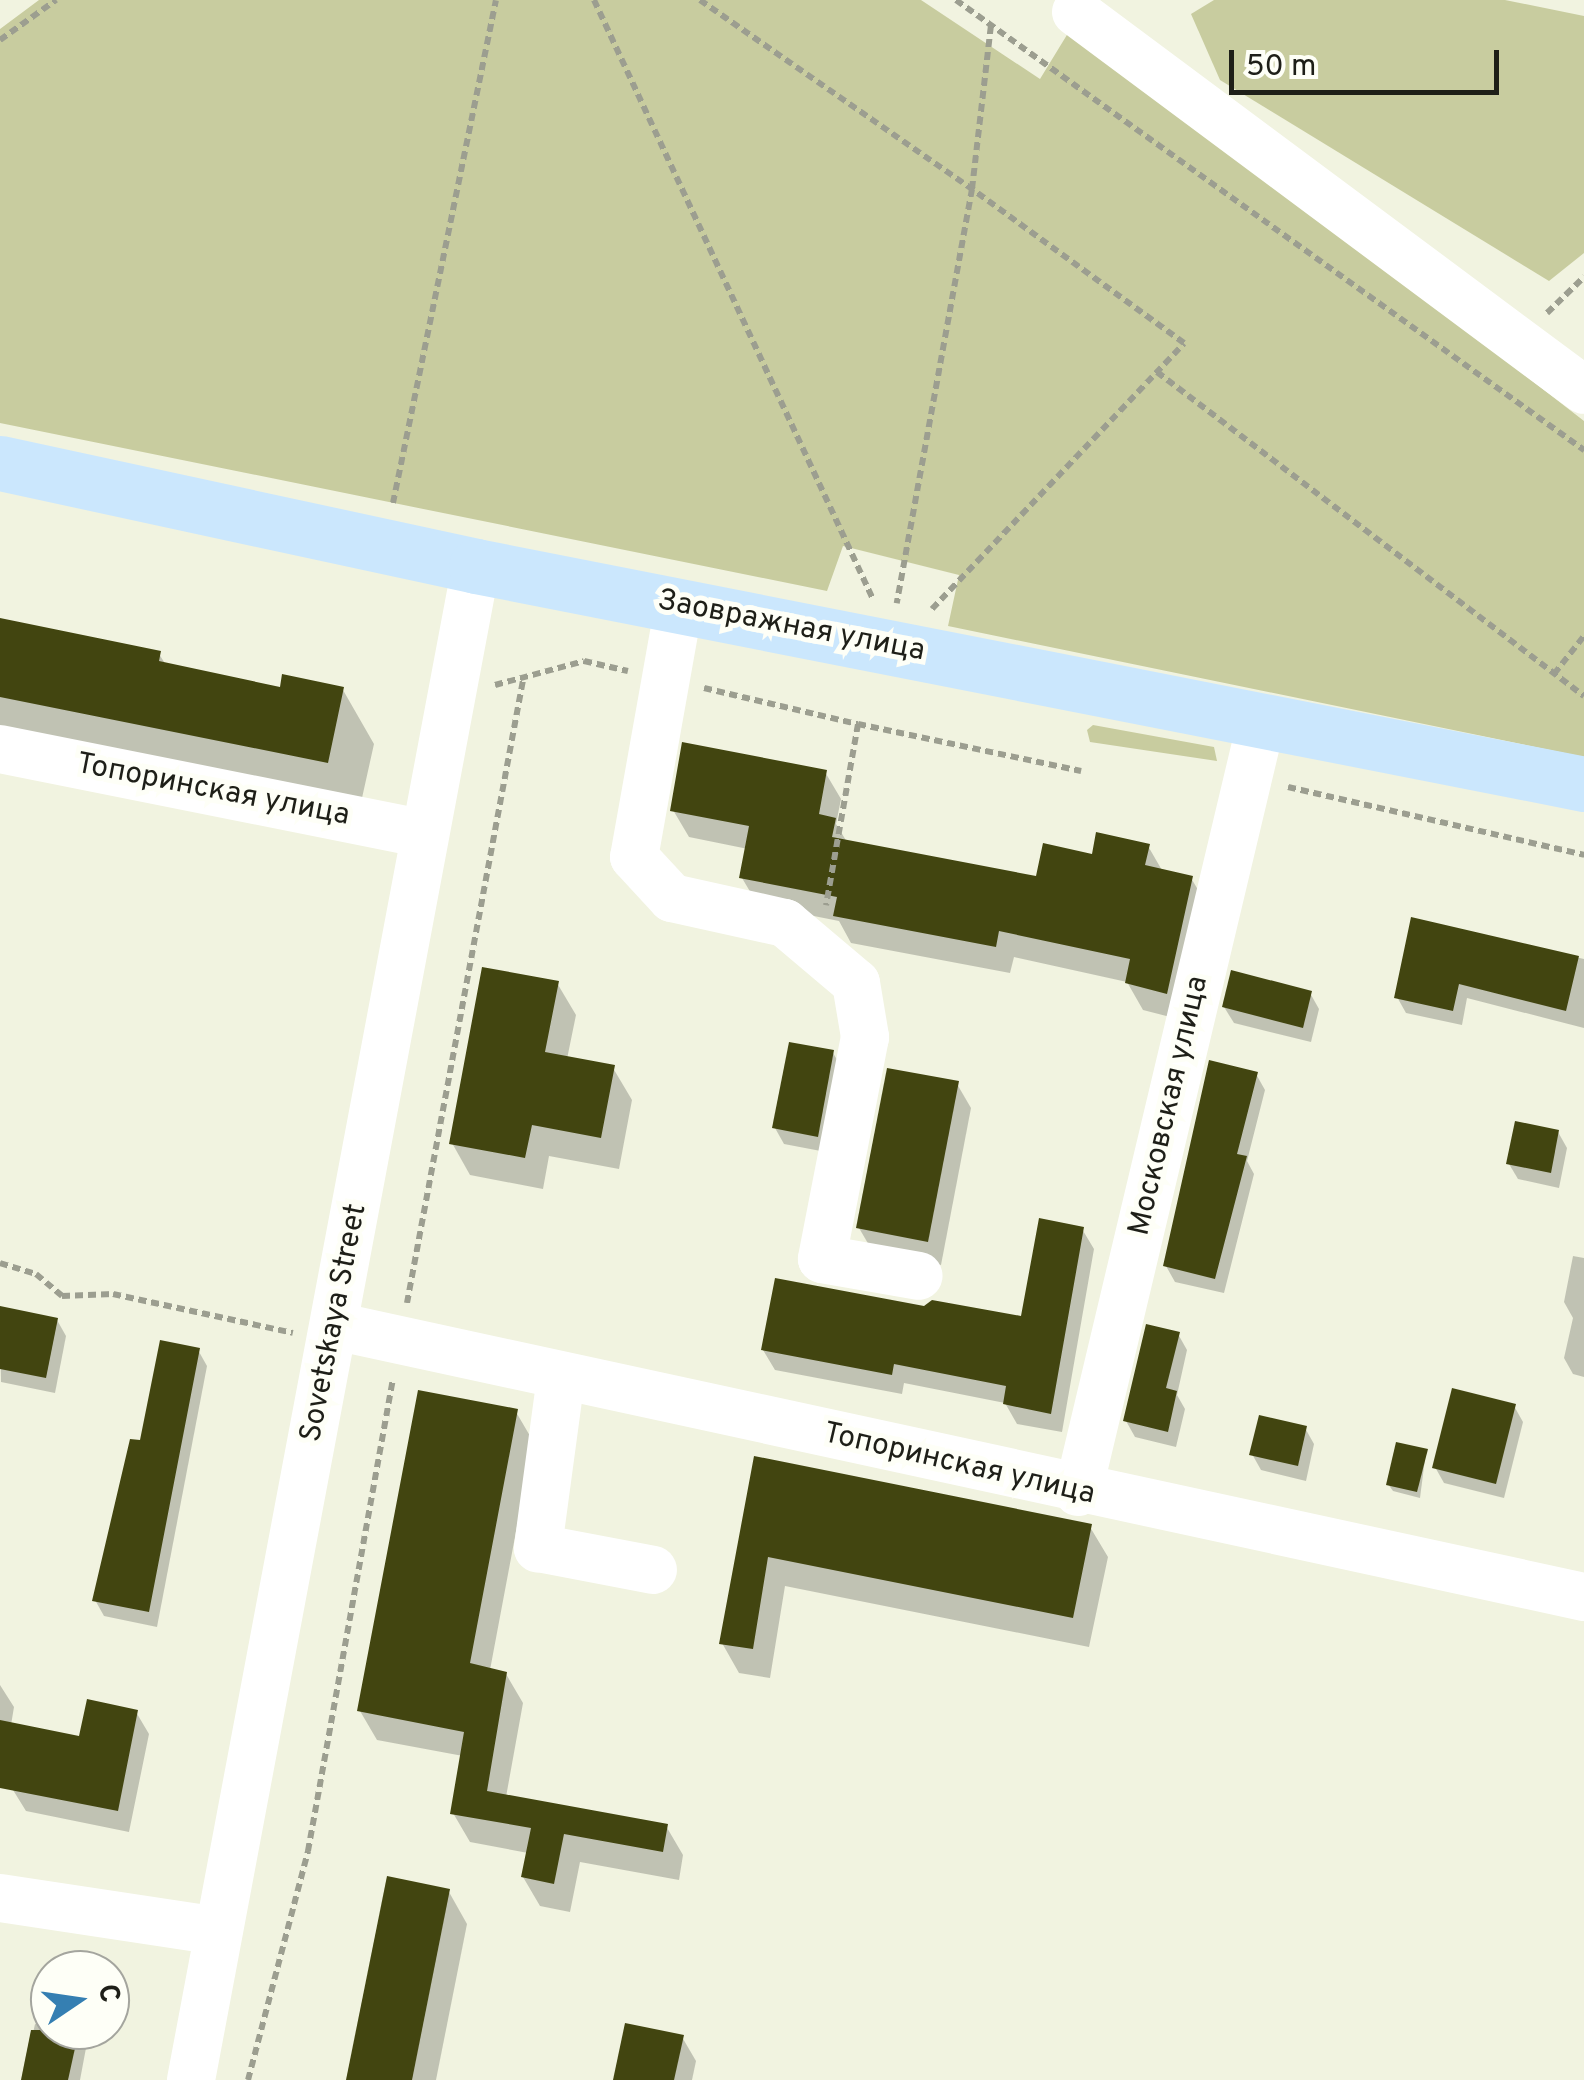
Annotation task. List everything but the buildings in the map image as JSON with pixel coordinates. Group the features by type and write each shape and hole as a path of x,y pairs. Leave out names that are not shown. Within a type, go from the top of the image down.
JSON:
{"main road":[{"name":"Заовражная улица","path":"0,464 476,566 1584,784"}],"street":[{"path":"1076,12 1584,390"},
{"name":"Sovetskaya Street","path":"191,2080 476,566"},
{"path":"679,605 634,857 672,898 785,922 856,984 865,1037 822,1259 918,1276"},
{"name":"Московская улица","path":"1078,1492 1262,718"},
{"name":"Топоринская улица","path":"0,749 426,834"},
{"name":"Топоринская улица","path":"333,1334 400,1340 1078,1492 1584,1597"},
{"path":"561,1377 538,1548 653,1570"},
{"path":"0,1898 219,1931"}],"path":[{"path":"0,40 56,0"},
{"path":"392,508 496,0"},
{"path":"594,0 872,598"},
{"path":"700,0 972,189 1184,343 932,609"},
{"path":"956,0 1584,450"},
{"path":"896,603 972,189 991,26"},
{"path":"1157,372 1584,696"},
{"path":"1554,674 1584,636"},
{"path":"248,2080 308,1851 523,680"},
{"path":"858,724 1081,772"},
{"path":"818,951 856,746"},
{"path":"1248,778 1584,855"},
{"path":"0,1262 36,1274 62,1296 114,1294 333,1334"}],"green space":[{"path":"39,0 921,0 1040,79 1073,25 1584,421 1584,757 948,626 959,575 843,546 827,591 0,423 0,29"},
{"path":"1214,0 1505,0 1584,16 1584,253 1549,281 1220,80 1191,14"},
{"path":"1093,725 1214,747 1217,761 1090,742 1087,730"}]}
